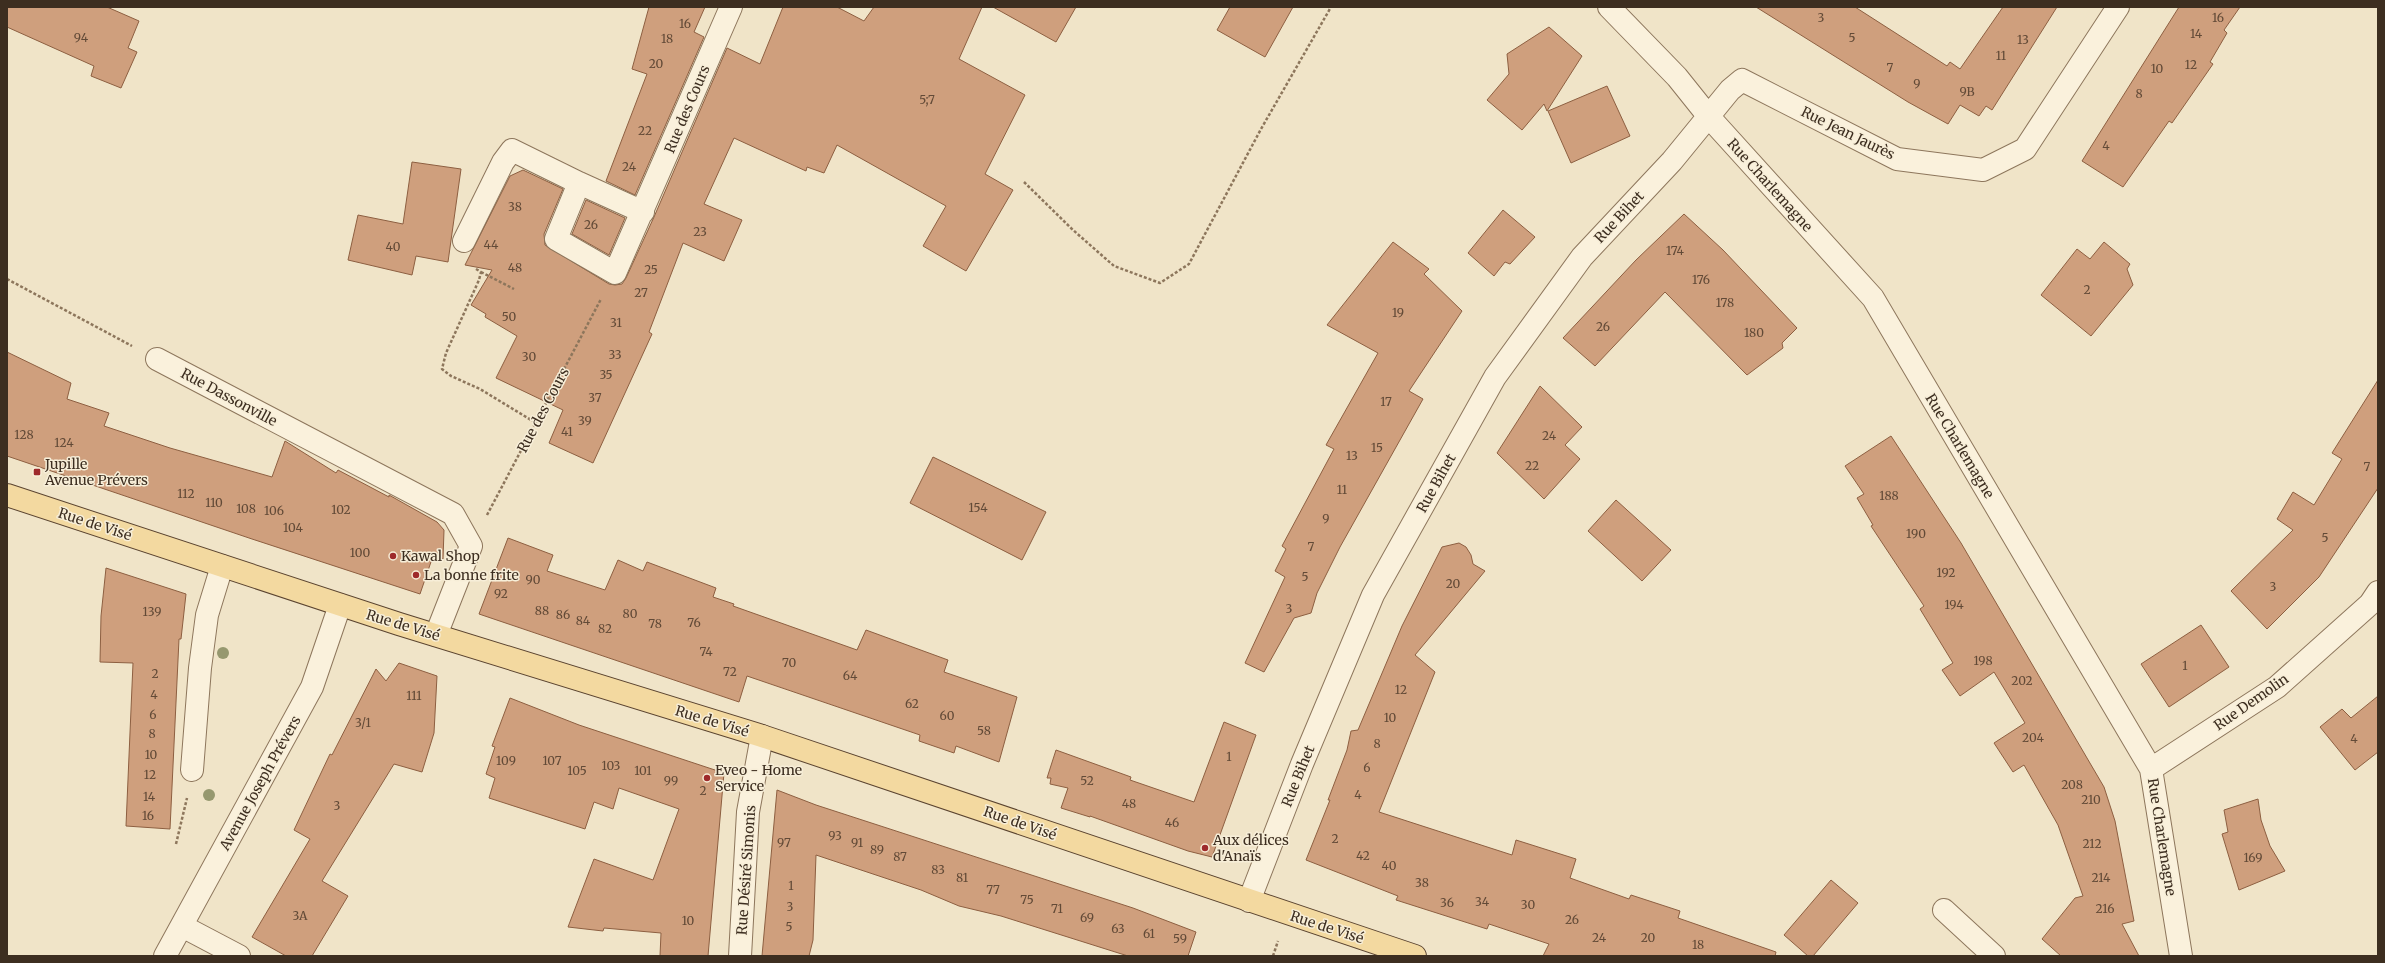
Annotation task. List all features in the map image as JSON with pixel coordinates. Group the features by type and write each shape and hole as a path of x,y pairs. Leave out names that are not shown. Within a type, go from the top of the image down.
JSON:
{"main road":[{"name":"Rue de Visé","path":"7,495 340,605 762,736 1415,956"}],"street":[{"name":"Rue des Cours","path":"615,273 643,212 731,7"},
{"name":"Rue Charlemagne","path":"1609,7 1678,77 1709,117 1873,298 2151,769 2181,956"},
{"name":"Rue Jean Jaurès","path":"1709,117 1730,90 1742,80 1897,159 1983,170 2025,150 2118,7"},
{"name":"Rue Bihet","path":"1249,901 1302,764 1373,595 1495,377 1582,257 1669,164 1709,117"},
{"path":"464,241 503,162 512,150 579,184 643,212"},
{"path":"579,184 556,239 615,273"},
{"name":"Rue Dassonville","path":"157,359 453,514 471,546"},
{"path":"436,635 471,546"},
{"path":"192,770 200,668 208,615 222,566"},
{"name":"Rue Demolin","path":"2151,769 2277,687 2370,604 2378,592"},
{"name":"Avenue Joseph Prévers","path":"165,956 312,687 340,605"},
{"name":"Rue Désiré Simonis","path":"740,956 748,812 762,736"},
{"path":"1944,910 1994,956"},
{"path":"182,926 239,956"}],"path":[{"path":"1024,182 1073,230 1114,266 1160,283 1189,264 1261,129 1331,7"},
{"path":"464,241 459,260 514,289"},
{"path":"481,272 446,353 442,369 451,376 480,390 536,422"},
{"name":"Rue des Cours","path":"471,546 615,273"},
{"path":"7,279 157,359"},
{"path":"176,844 182,827"}],"building":[{"path":"7,7 107,7 139,21 128,48 137,52 121,88 91,76 94,66 7,27"},
{"path":"649,7 705,7 694,32 704,37 635,195 606,181 647,74 632,69"},
{"path":"783,7 837,7 864,21 874,7 982,7 959,59 1025,95 985,174 1013,190 966,271 923,246 946,206 837,145 824,173 807,167 806,171 734,138 704,204 742,220 724,261 683,243 649,332 652,334 593,463 549,443 563,410 496,378 517,336 485,317 486,314 471,305 492,270 465,265 510,176 523,170 563,189 544,234 545,245 609,284 622,284 654,217 727,48 760,64"},
{"path":"993,7 1076,7 1056,42"},
{"path":"1230,7 1293,7 1265,57 1217,30"},
{"path":"1756,7 1855,7 1947,66 1950,62 1960,69 2003,7 2057,7 1992,110 1986,106 1979,116 1960,105 1948,124 1908,102"},
{"path":"2179,7 2240,7 2224,30 2227,33 2210,62 2213,64 2172,123 2169,121 2123,187 2082,161"},
{"path":"1549,27 1582,56 1547,111 1544,104 1522,130 1487,100 1509,74 1507,54"},
{"path":"1607,86 1630,136 1571,163 1548,111"},
{"path":"412,162 461,169 448,262 416,256 412,275 348,260 358,215 403,224"},
{"path":"586,200 625,218 609,255 572,234"},
{"path":"1503,210 1535,237 1510,264 1505,262 1494,276 1468,253"},
{"path":"1684,214 1723,250 1797,328 1782,343 1783,348 1747,375 1665,292 1595,366 1563,338 1636,260"},
{"path":"1393,242 1429,269 1424,274 1462,311 1409,391 1423,399 1340,547 1317,593 1311,613 1294,618 1264,672 1245,663 1285,577 1275,571 1286,549 1282,546 1334,449 1326,445 1378,353 1327,325"},
{"path":"2104,242 2130,264 2127,269 2133,285 2091,336 2041,295 2077,249 2090,259"},
{"path":"7,352 71,383 67,399 109,413 104,426 170,448 272,477 285,441 336,473 338,470 389,497 389,495 437,522 444,530 443,559 433,556 420,594 7,456"},
{"path":"2378,380 2378,488 2319,577 2267,629 2231,591 2293,530 2277,519 2293,492 2314,505 2342,459 2332,453"},
{"path":"1540,386 1582,427 1565,445 1580,459 1544,499 1497,453"},
{"path":"1891,436 1961,543 2104,787 2115,821 2134,921 2122,924 2139,956 2061,956 2042,939 2075,898 2083,896 2058,825 2024,765 2013,772 1994,743 2025,723 1994,672 1960,696 1942,670 1953,663 1920,609 1924,606 1871,526 1873,525 1857,498 1864,494 1845,466"},
{"path":"933,457 1046,512 1022,560 910,503"},
{"path":"1616,500 1671,550 1642,581 1588,531"},
{"path":"508,538 553,555 547,571 605,590 618,560 643,571 647,562 716,588 713,597 734,604 733,606 857,650 866,630 948,660 944,672 1017,697 999,762 956,746 954,753 919,741 920,735 747,676 739,702 479,614"},
{"path":"1459,543 1466,547 1471,555 1473,564 1485,571 1415,655 1435,672 1379,812 1512,855 1516,840 1576,859 1570,878 1629,899 1631,895 1680,911 1678,918 1776,952 1775,956 1543,956 1549,944 1489,924 1487,929 1396,900 1398,896 1306,860 1330,800 1328,800 1347,750 1351,731 1358,730 1402,626 1442,547"},
{"path":"106,568 186,594 181,639 179,639 170,829 126,826 133,663 100,662 101,616"},
{"path":"2201,625 2229,667 2169,707 2141,664"},
{"path":"399,663 437,676 434,733 422,772 394,764 322,881 348,896 312,956 286,956 252,937 310,839 294,830 330,754 332,755 376,669 386,681"},
{"path":"2378,696 2378,752 2355,770 2320,727 2342,709 2351,718"},
{"path":"510,698 579,725 724,773 708,956 660,956 661,933 604,928 603,931 568,927 594,859 653,880 679,809 619,788 613,809 594,802 585,829 489,798 495,778 486,774 495,747 492,746"},
{"path":"1224,722 1256,735 1212,857 1188,851 1090,816 1061,808 1068,788 1050,784 1051,778 1047,778 1056,750 1131,777 1130,780 1194,802"},
{"path":"777,790 816,805 1133,908 1196,932 1188,956 1128,956 1001,916 959,906 921,890 816,855 813,940 809,956 762,956"},
{"path":"2258,799 2261,820 2270,846 2285,871 2239,890 2222,834 2228,832 2224,810"},
{"path":"1831,880 1858,903 1813,956 1808,956 1784,935"}],"place":[{"name":"Jupille Avenue Prévers","path":"37,472"},
{"name":"Kawal Shop","path":"393,556"},
{"name":"La bonne frite","path":"416,575"},
{"name":"Eveo - Home Service","path":"707,778"},
{"name":"Aux délices d'Anaïs","path":"1205,848"}]}
